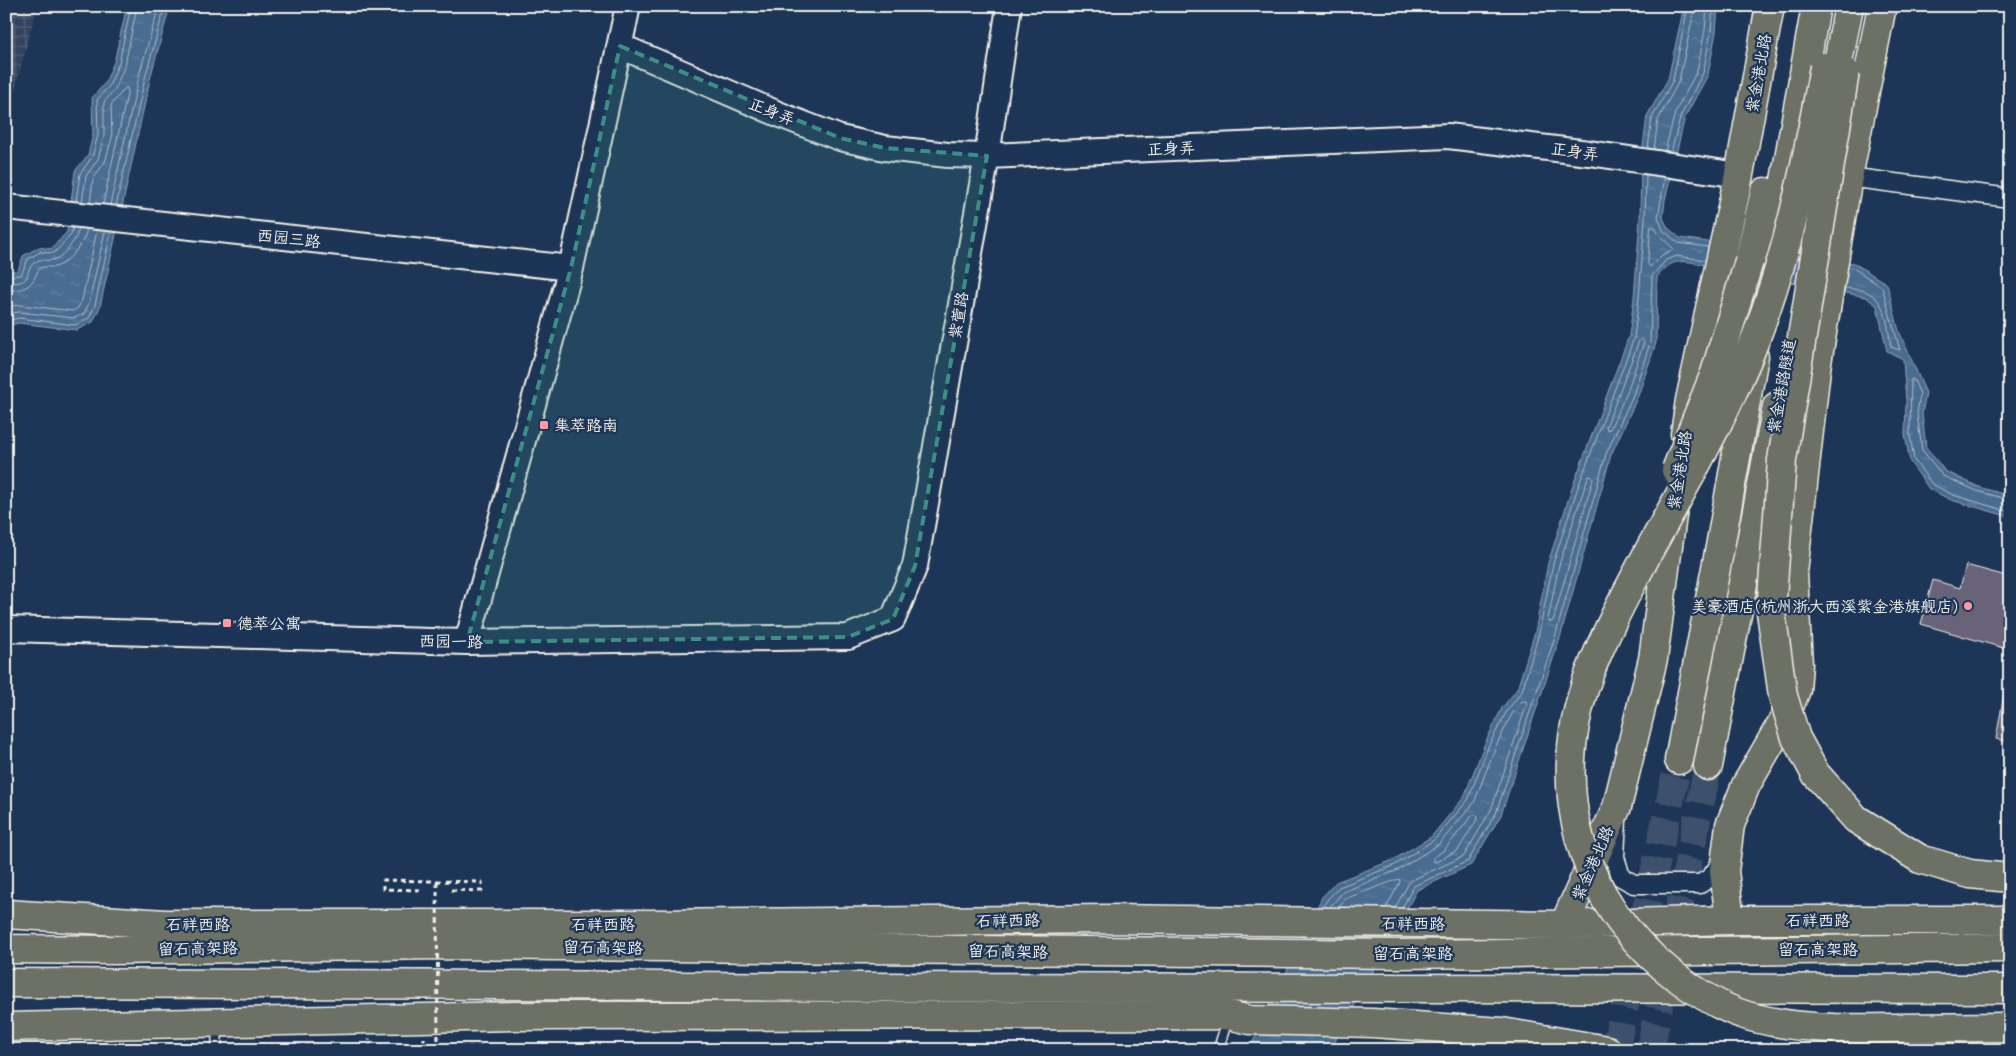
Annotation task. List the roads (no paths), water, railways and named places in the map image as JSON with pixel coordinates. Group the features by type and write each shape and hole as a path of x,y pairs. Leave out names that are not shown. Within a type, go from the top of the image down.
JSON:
{"main road":[{"name":"紫金港北路","path":"1564,925 1617,807 1653,659 1663,572 1690,400 1739,175 1770,6"},
{"path":"1623,599 1716,373 1733,316 1764,200 1799,6"},
{"name":"紫金港路隧道","path":"1679,760 1734,472 1816,6"},
{"path":"1835,6 1834,69 1782,460 1771,612 1783,696 1796,738 1815,772 1856,819 1920,859 1970,874 2010,878"},
{"name":"紫金港路隧道","path":"1708,766 1770,449 1804,246 1849,6"},
{"path":"1857,6 1834,69 1768,302 1748,359 1706,448 1604,637 1580,701 1570,757 1576,824 1585,858 1612,910 1657,961 1683,982 1712,1001 1751,1017 1798,1026 1849,1029 2010,1027"},
{"path":"1730,920 1724,871 1730,825 1746,785 1783,721 1796,690 1798,655 1793,573 1816,369 1848,177 1882,6"},
{"name":"石祥西路","path":"6,914 166,924 651,924 1109,918 1564,925 1730,920 2010,920"},
{"path":"6,934 115,950"},
{"name":"留石高架路","path":"6,949 115,950 448,945 1399,954 2010,948"},
{"path":"6,1002 36,1002 99,982"},
{"name":"留石高架路","path":"6,983 1400,990 2010,989"},
{"path":"6,1027 217,1037 517,1016 1239,1018 1372,1023 1502,1032 1607,1050"}],"street":[{"path":"467,642 571,268 628,6"},
{"name":"紫萱路","path":"893,619 915,566 987,156 1009,6"},
{"name":"正身弄","path":"620,46 783,116 840,138 903,150 948,155 987,156 1448,136 1589,153 1739,175"},
{"path":"1848,177 2010,198"},
{"name":"西园三路","path":"6,207 571,268"},
{"name":"西园一路","path":"6,629 467,642 848,637 893,619"},
{"path":"1617,807 1615,857 1622,877 1634,884 1700,884 1712,877 1726,858"}],"lane":[{"path":"1218,1050 1239,1018"}],"water":[{"path":"127,6 170,6 151,75 100,307 93,322 77,330 19,323 6,326 6,271 18,271 23,256 39,247 51,249 67,232 75,171 88,155 93,134 92,98 105,83 114,62"},
{"path":"1684,6 1718,6 1716,32 1708,75 1685,117 1665,200 1663,218 1668,228 1680,238 1854,263 1887,284 1899,331 1926,393 1922,414 1926,447 1945,471 1979,487 2010,496 2010,517 1951,500 1929,489 1910,462 1905,435 1906,402 1903,359 1887,351 1877,306 1866,297 1690,262 1679,262 1668,266 1657,277 1656,343 1638,396 1611,455 1560,638 1501,815 1471,865 1417,890 1332,1047 1327,1050 1249,1050 1322,897 1336,882 1393,860 1431,837 1464,797 1485,743 1502,708 1517,689 1535,632 1548,563 1572,488 1629,336 1640,219 1641,162 1647,116 1668,79"}],"tunnel":[{"path":"1615,1050 1679,760"},
{"path":"1650,1050 1708,766"}],"place":[{"name":"集萃路南","path":"544,425"},
{"name":"美豪酒店(杭州浙大西溪紫金港旗舰店)","path":"1968,606"},
{"name":"德萃公寓","path":"227,623"}]}
